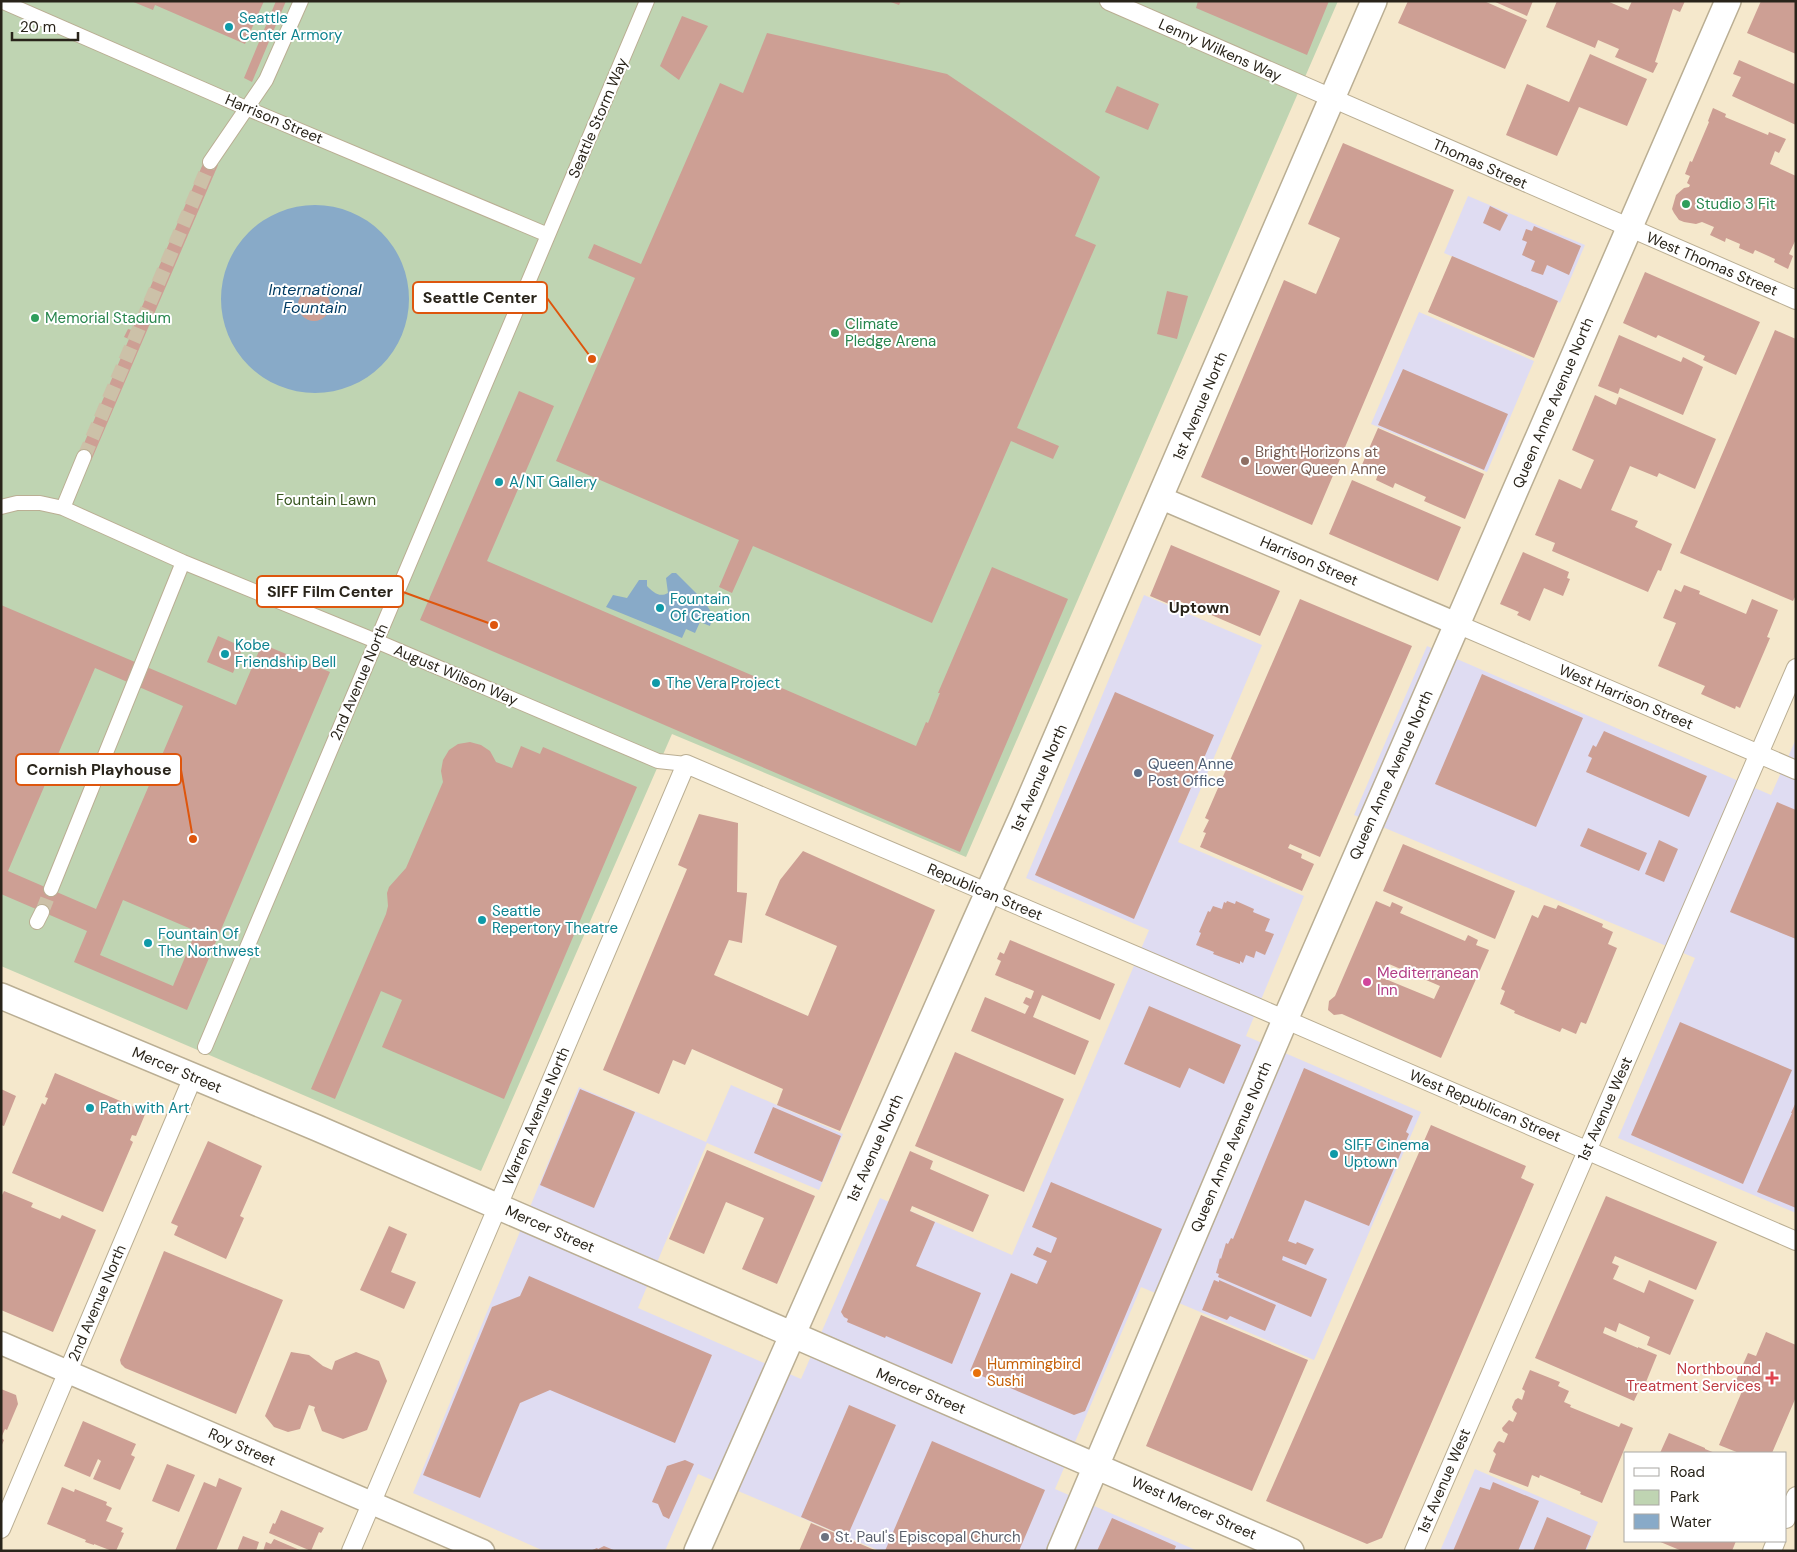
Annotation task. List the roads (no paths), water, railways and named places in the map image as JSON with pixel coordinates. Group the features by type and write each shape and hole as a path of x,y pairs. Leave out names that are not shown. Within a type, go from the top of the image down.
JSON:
{"main road":[{"name":"1st Avenue North","path":"697,1551 1161,498 1374,1"},
{"name":"Queen Anne Avenue North","path":"1060,1551 1285,1020 1728,1"},
{"name":"Mercer Street","path":"1,996 313,1127 1097,1466"},
{"name":"West Mercer Street","path":"1097,1466 1291,1551"}],"street":[{"name":"Harrison Street","path":"1,1 246,108 548,235"},
{"path":"210,162 266,80 301,1"},
{"name":"Seattle Storm Way","path":"548,235 647,1"},
{"name":"Lenny Wilkens Way","path":"1109,1 1332,98"},
{"name":"Thomas Street","path":"1332,98 1629,228"},
{"name":"West Thomas Street","path":"1629,228 1796,300"},
{"name":"2nd Avenue North","path":"205,1047 548,235"},
{"path":"63,508 84,457"},
{"name":"Harrison Street","path":"1161,498 1457,624"},
{"name":"August Wilson Way","path":"1,507 17,503 40,503 63,508 183,562 376,641 658,761 686,764"},
{"path":"51,889 183,562"},
{"name":"West Harrison Street","path":"1457,624 1796,770"},
{"name":"1st Avenue West","path":"1414,1551 1796,668"},
{"name":"Republican Street","path":"686,764 1285,1020"},
{"name":"Warren Avenue North","path":"351,1551 686,764"},
{"name":"West Republican Street","path":"1285,1020 1796,1241"},
{"name":"2nd Avenue North","path":"1,1529 192,1077"},
{"name":"Roy Street","path":"1,1343 483,1551"},
{"path":"1787,1517 1796,1496"}],"water":[{"name":"International Fountain","path":"315,205 351,212 375,226 388,239 402,263 409,299 402,335 388,359 375,372 351,386 315,393 279,386 255,372 242,359 228,335 221,299 228,263 242,239 255,226 279,212"},
{"path":"672,573 676,573 704,601 713,615 710,626 700,622 695,633 686,629 682,638 606,607 613,595 627,598 639,580 647,580 647,586 656,594 668,593 666,578"}],"tunnel":[{"path":"84,457 210,162"},
{"path":"42,912 51,889"}],"place":[{"name":"Seattle Center Armory","path":"229,27"},
{"name":"Studio 3 Fit","path":"1686,204"},
{"name":"Memorial Stadium","path":"35,318"},
{"name":"Climate Pledge Arena","path":"835,333"},
{"name":"Seattle Center","path":"592,359"},
{"name":"Bright Horizons at Lower Queen Anne","path":"1245,461"},
{"name":"A/NT Gallery","path":"499,482"},
{"name":"Fountain Of Creation","path":"660,608"},
{"name":"SIFF Film Center","path":"494,625"},
{"name":"Kobe Friendship Bell","path":"225,654"},
{"name":"The Vera Project","path":"656,683"},
{"name":"Queen Anne Post Office","path":"1138,773"},
{"name":"Cornish Playhouse","path":"193,839"},
{"name":"Seattle Repertory Theatre","path":"482,920"},
{"name":"Fountain Of The Northwest","path":"148,943"},
{"name":"Mediterranean Inn","path":"1367,982"},
{"name":"Path with Art","path":"90,1108"},
{"name":"SIFF Cinema Uptown","path":"1334,1154"},
{"name":"Hummingbird Sushi","path":"977,1373"},
{"name":"Northbound Treatment Services","path":"1772,1378"},
{"name":"St. Paul's Episcopal Church","path":"825,1537"}],"district":[{"name":"Uptown","path":"1199,607"}],"park label":[{"name":"Fountain Lawn","path":"326,500"}]}
